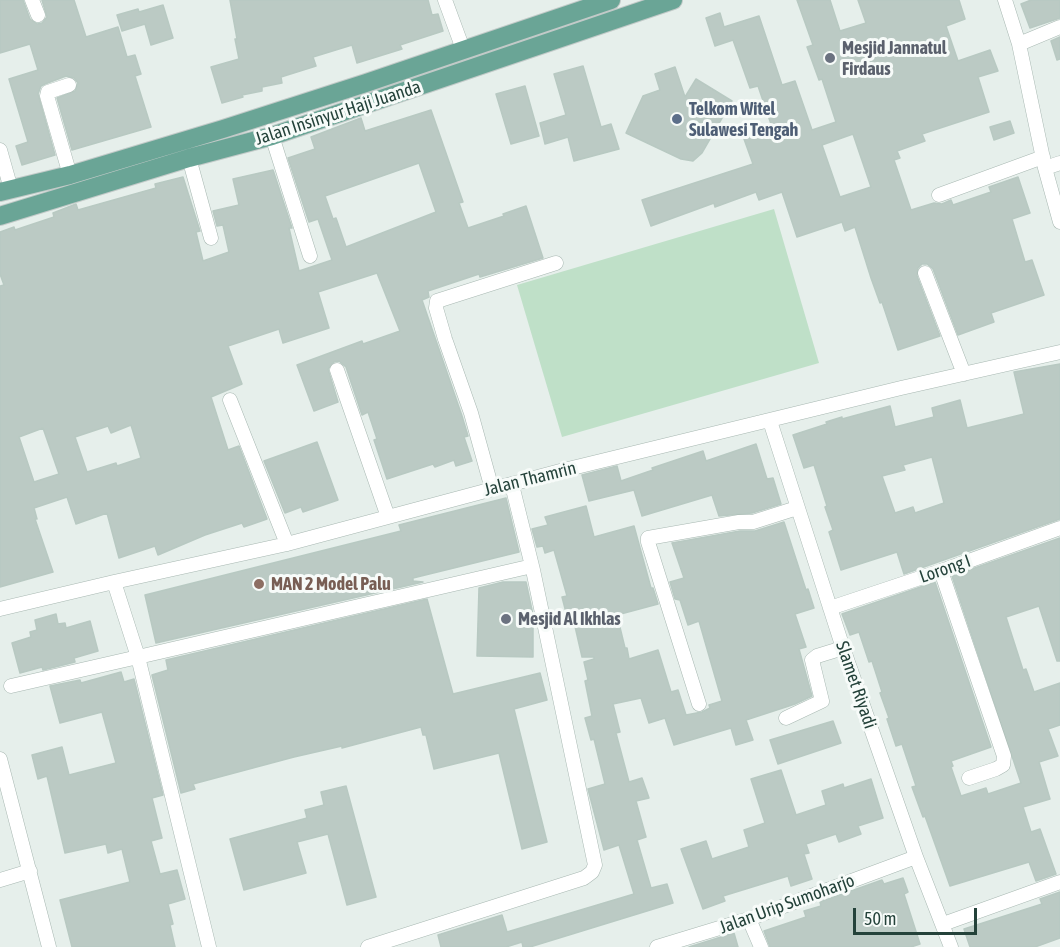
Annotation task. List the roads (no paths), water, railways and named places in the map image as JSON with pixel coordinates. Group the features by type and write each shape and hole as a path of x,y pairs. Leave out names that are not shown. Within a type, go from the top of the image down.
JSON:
{"main road":[{"name":"Jalan Insinyur Haji Juanda","path":"6,191 70,175 366,83 611,0"},
{"name":"Jalan Insinyur Haji Juanda","path":"0,216 189,158 272,136 673,0"}],"street":[{"path":"32,0 38,15"},
{"path":"445,0 463,49"},
{"path":"1005,0 1019,44 1044,162 1060,222"},
{"path":"1019,44 1060,27"},
{"path":"69,85 48,92 46,96 70,175"},
{"path":"272,136 310,256"},
{"path":"0,150 6,191"},
{"path":"189,158 211,238"},
{"path":"939,195 1044,162 1060,163"},
{"path":"492,489 471,413 445,339 436,308 437,301 556,263"},
{"path":"925,273 964,374"},
{"name":"Jalan Thamrin","path":"0,609 287,544 492,489 1060,352"},
{"path":"337,370 388,517"},
{"path":"230,400 287,544"},
{"name":"Slamet Riyadi","path":"770,421 843,648 916,857 951,947"},
{"path":"368,947 584,878 592,872 595,865 533,570 512,485"},
{"path":"699,704 648,538 739,522 753,522 797,508"},
{"name":"Lorong I","path":"830,608 940,572 1060,528"},
{"path":"11,686 528,567 533,570"},
{"path":"940,572 1004,756 1003,765 969,778"},
{"path":"114,582 138,657 209,947"},
{"path":"786,718 822,701 813,660 817,656 843,648"},
{"path":"0,761 49,947"},
{"name":"Jalan Urip Sumoharjo","path":"657,947 750,919 916,857"},
{"path":"0,880 30,871"},
{"path":"943,924 1060,882"},
{"path":"750,919 761,947"}],"place":[{"name":"Mesjid Jannatul Firdaus","path":"830,58"},
{"name":"Telkom Witel Sulawesi Tengah","path":"677,119"},
{"name":"MAN 2 Model Palu","path":"259,584"},
{"name":"Mesjid Al Ikhlas","path":"506,619"}]}
